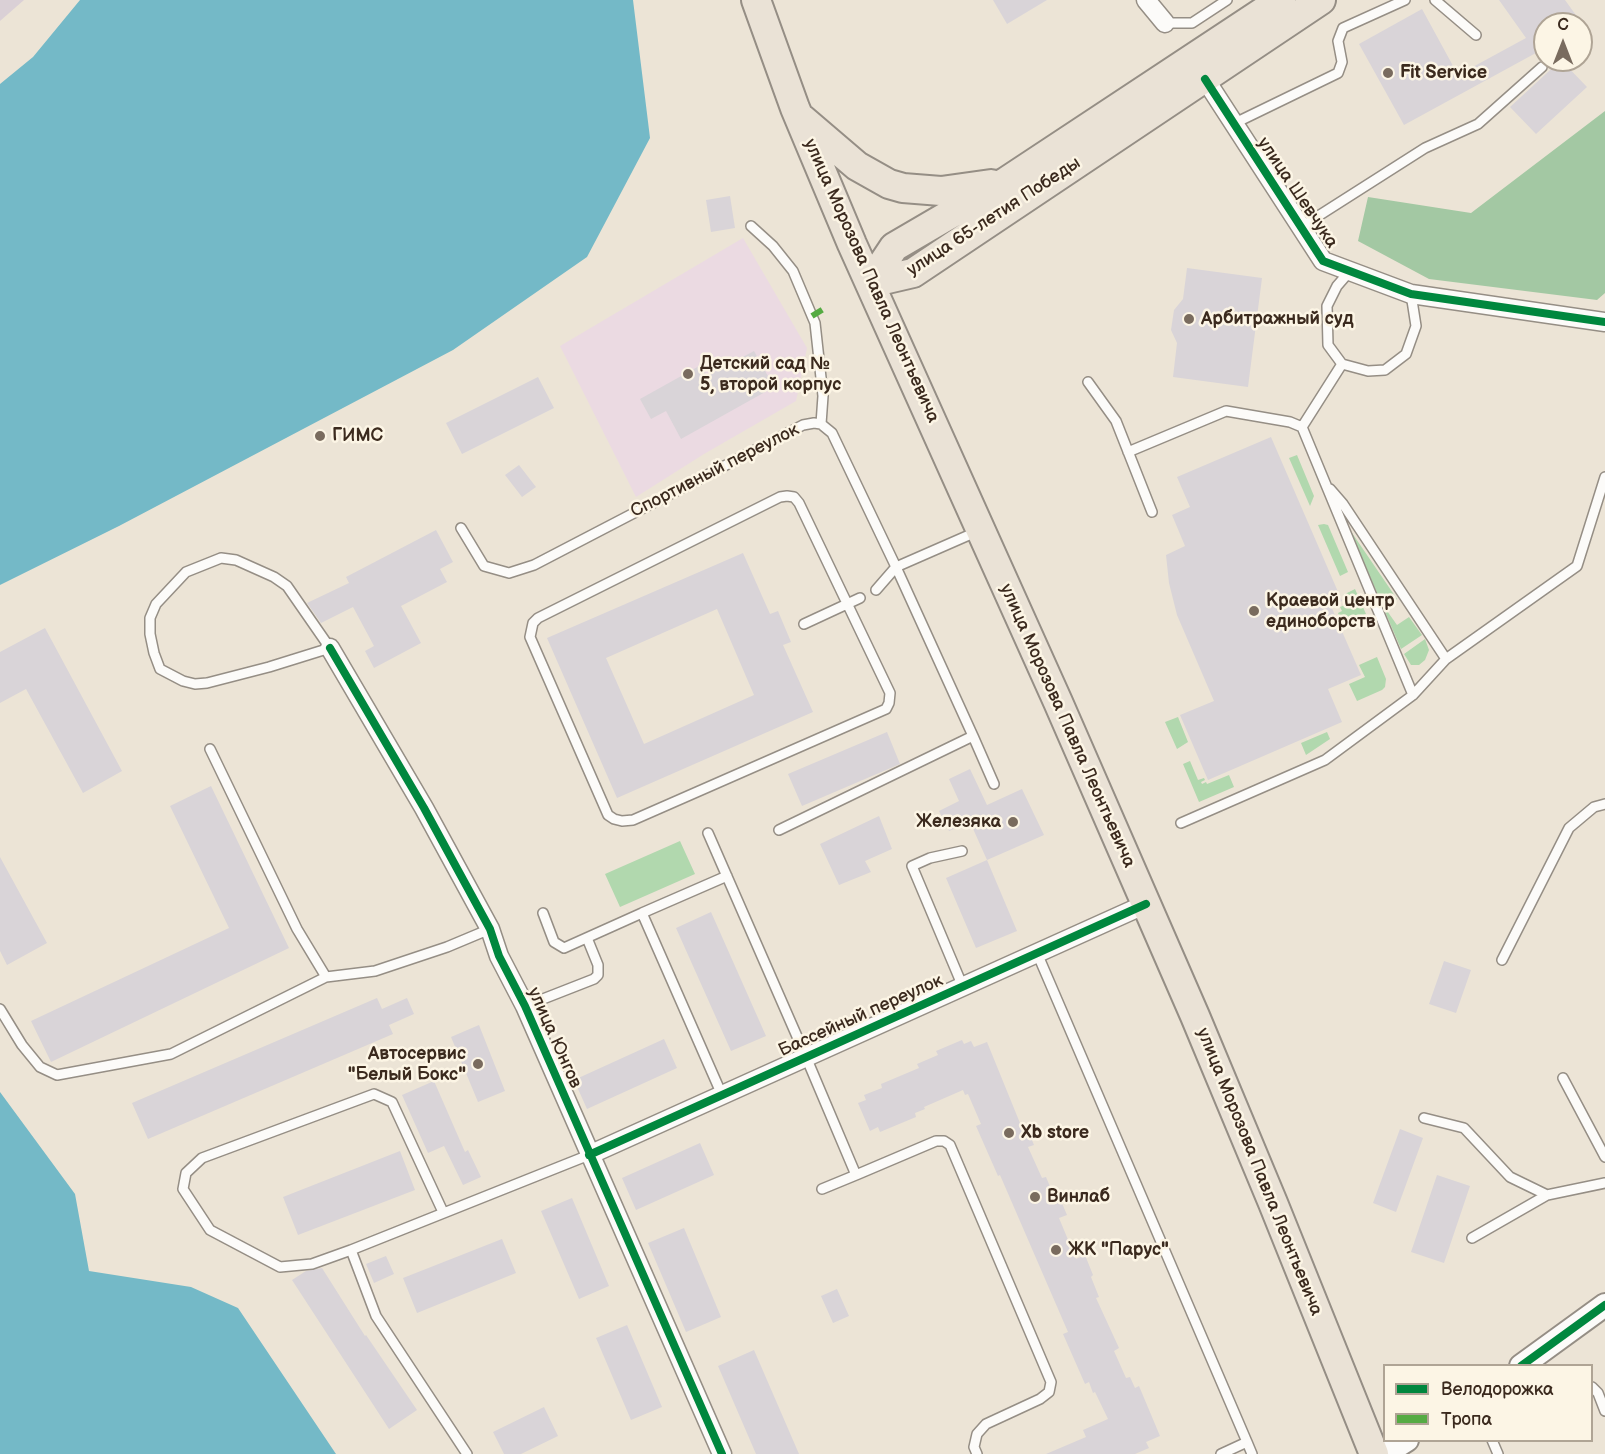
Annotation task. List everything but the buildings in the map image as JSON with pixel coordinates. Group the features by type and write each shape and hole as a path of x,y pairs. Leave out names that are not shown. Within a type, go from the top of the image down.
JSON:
{"main road":[{"name":"улица Морозова Павла Леонтьевича","path":"756,0 798,116 1146,904 1273,1203 1374,1454"},
{"name":"улица 65-летия Победы","path":"870,283 894,247 1007,181 1281,0"},
{"name":"улица 65-летия Победы","path":"870,283 913,273 1321,0"},
{"path":"798,116 857,166 889,184 903,188 941,191 1007,181"}],"street":[{"path":"1146,0 1165,23"},
{"name":"улица Шевчука","path":"1205,79 1323,261 1411,294 1605,322"},
{"name":"улица Юнгов","path":"330,648 424,808 489,929 499,956 525,1006 722,1454"},
{"name":"Бассейный переулок","path":"589,1155 1146,904"},
{"path":"1522,1364 1605,1305"},
{"path":"1385,1454 1404,1442"}],"lane":[{"path":"1165,23 1192,24 1227,0"},
{"path":"1233,124 1338,73 1342,62 1338,41 1343,28 1405,0"},
{"path":"1435,0 1476,34"},
{"path":"1301,227 1425,148 1478,124 1537,72"},
{"path":"751,226 773,246 792,271 815,323 823,396 821,424"},
{"path":"1350,271 1337,286 1327,306 1328,345 1342,364 1368,371 1384,370 1406,354 1416,326 1411,294"},
{"path":"1302,427 1342,364"},
{"path":"1088,382 1116,422 1152,512"},
{"path":"1128,452 1226,411 1290,422 1302,427 1413,695"},
{"name":"Спортивный переулок","path":"461,528 484,566 509,573 534,565 803,425 821,424 832,433 896,567 994,784"},
{"path":"1180,823 1325,760 1413,695 1446,660 1576,566 1605,477"},
{"path":"1323,480 1343,504 1446,660"},
{"path":"787,496 799,503 847,604 890,693 891,698 886,709 633,820 622,821 608,815 530,637 533,623 538,618 787,496"},
{"path":"876,590 896,567 980,530"},
{"path":"221,558 230,558 274,577 286,586 330,648 269,667 195,684 172,676 158,665 150,634 150,618 156,604 186,572 221,558"},
{"path":"804,624 860,597"},
{"path":"778,830 973,736"},
{"path":"210,749 297,929 326,977"},
{"path":"1502,960 1569,828 1594,807 1605,804"},
{"path":"708,833 856,1175"},
{"path":"962,850 930,858 912,866 963,987"},
{"path":"543,912 554,942 564,948 727,876"},
{"path":"642,913 722,1095"},
{"path":"0,1010 22,1045 40,1067 57,1074 171,1054 326,977 375,971 447,947 489,929"},
{"path":"525,1006 594,979 598,975 598,965 586,938"},
{"path":"1037,953 1252,1454"},
{"path":"1563,1077 1605,1157"},
{"path":"442,1212 392,1102 374,1094 202,1158 186,1173 183,1189 210,1230 280,1267 312,1264 351,1250 589,1155"},
{"path":"1424,1118 1464,1128 1510,1177 1547,1196"},
{"path":"822,1189 936,1141 944,1141 950,1146 1051,1382 1050,1392 1040,1399 986,1424 977,1434 974,1447 977,1454"},
{"path":"1472,1238 1547,1196 1605,1183"},
{"path":"351,1250 376,1316 467,1454"},
{"path":"1593,1388 1598,1393 1605,1411"},
{"path":"1221,1454 1247,1442"}],"shaded area":[{"path":"0,0 24,0 0,21"},
{"name":"Детский сад № 5, второй корпус","path":"743,238 807,348 796,401 704,454 636,497 560,346"}],"green space":[{"path":"1605,111 1605,293 1597,300 1429,279 1358,241 1368,197 1471,213"},
{"path":"1297,455 1314,496 1310,506 1289,458"},
{"path":"1318,525 1328,525 1348,572 1340,576"},
{"path":"1350,530 1397,599 1385,608 1397,625 1409,617 1422,635 1401,649"},
{"path":"1355,589 1366,614 1342,624 1338,613 1342,611 1340,607 1347,604 1343,595"},
{"path":"1425,639 1429,650 1425,660 1419,665 1411,665 1404,654"},
{"path":"1377,657 1386,679 1385,687 1357,701 1349,684 1365,677 1359,665"},
{"path":"1178,717 1188,742 1177,749 1165,722"},
{"path":"1327,732 1330,739 1306,755 1301,743"},
{"path":"1190,761 1198,780 1204,778 1202,784 1229,775 1234,787 1199,802 1183,764"},
{"path":"680,841 695,874 620,907 605,874"}],"water":[{"path":"80,0 633,0 650,138 587,257 453,350 119,526 0,585 0,84 33,57"},
{"path":"0,1092 75,1194 89,1271 191,1287 238,1308 336,1454 0,1454"}],"marked path":[{"path":"812,316 825,308"}],"cycle path":[{"path":"1205,79 1323,261 1411,294 1605,322"},
{"path":"330,648 424,808 490,929 499,956 525,1006 722,1454"},
{"path":"589,1155 1146,904"},
{"path":"1524,1364 1605,1305"}],"place":[{"name":"Fit Service","path":"1388,73"},
{"name":"Арбитражный суд","path":"1189,319"},
{"name":"Детский сад № 5, второй корпус","path":"688,374"},
{"name":"ГИМС","path":"320,436"},
{"name":"Краевой центр единоборств","path":"1254,611"},
{"name":"Железяка","path":"1013,822"},
{"name":"Автосервис \"Белый Бокс\"","path":"478,1064"},
{"name":"Xb store","path":"1009,1133"},
{"name":"Винлаб","path":"1035,1197"},
{"name":"ЖК \"Парус\"","path":"1056,1250"}]}
